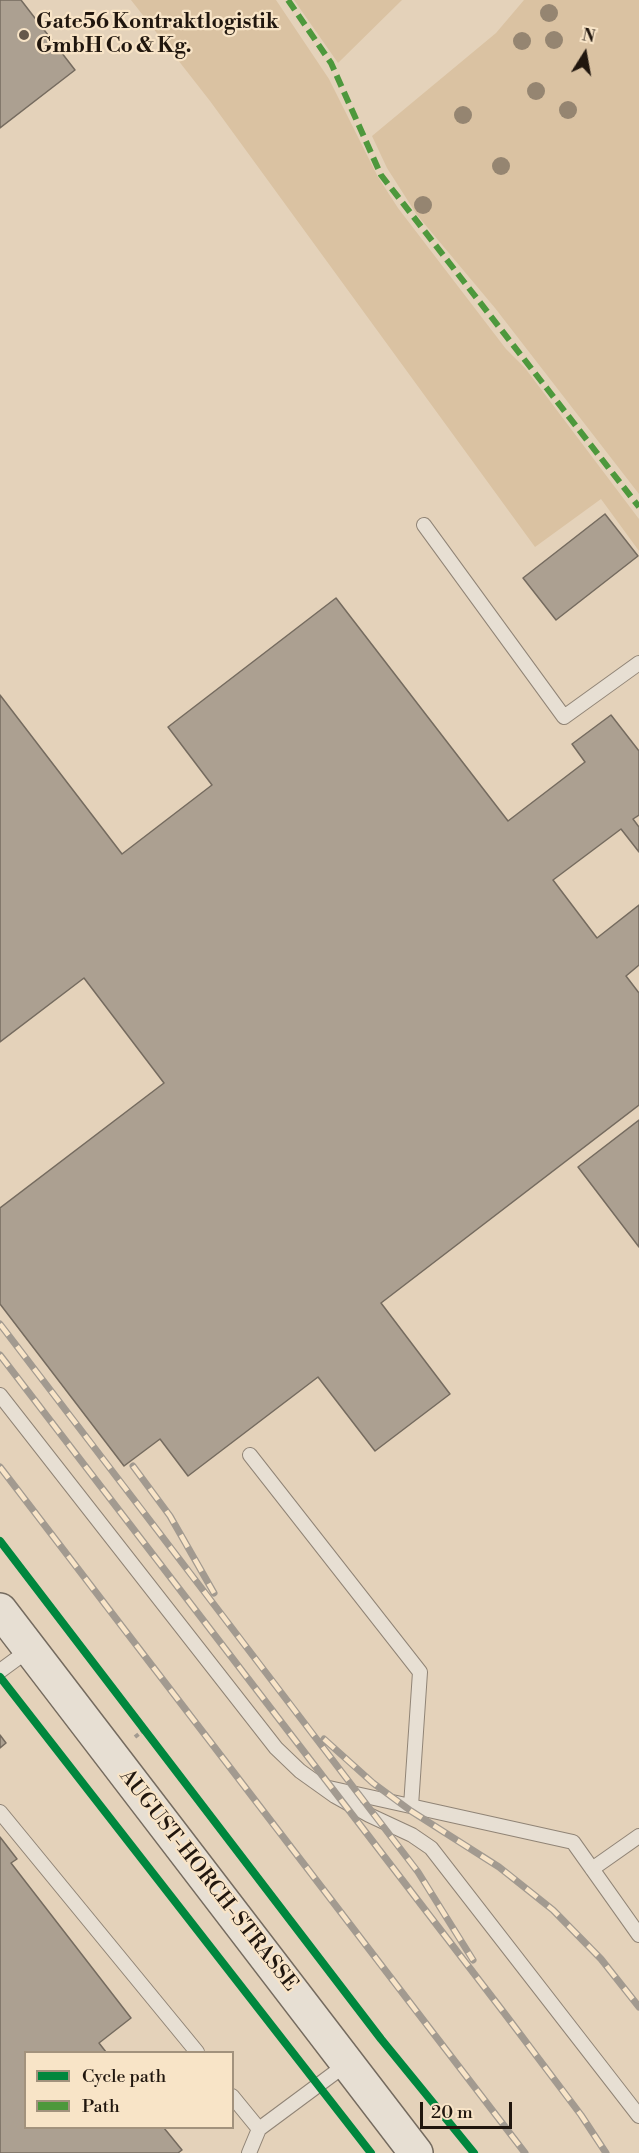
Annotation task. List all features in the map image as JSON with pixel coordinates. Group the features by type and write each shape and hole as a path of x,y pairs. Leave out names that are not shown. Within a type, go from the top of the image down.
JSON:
{"main road":[{"name":"AUGUST-HORCH-STRASSE","path":"0,1610 416,2153"}],"lane":[{"path":"424,525 564,717 639,663"},
{"path":"0,1395 276,1748 318,1785 369,1815 412,1835 431,1848 639,2116"},
{"path":"250,1455 420,1672 411,1806"},
{"path":"0,1671 30,1649"},
{"path":"318,1785 573,1842 639,1935"},
{"path":"0,1812 196,2051"},
{"path":"592,1869 639,1836"},
{"path":"249,2153 259,2129 348,2063"},
{"path":"234,2098 259,2129"}],"shaded area":[{"path":"131,0 276,0 329,79 378,177 398,208 506,349 525,368 639,519 639,551 601,499 535,547 210,101"},
{"path":"294,0 402,0 338,63"},
{"path":"524,0 639,0 639,494 495,308 417,215 387,168 372,136 496,33"}],"building":[{"name":"Gate56 Kontraktlogistik GmbH Co & Kg.","path":"0,0 21,0 75,70 0,128"},
{"path":"605,514 638,556 556,620 523,578"},
{"path":"336,598 508,821 585,762 572,744 611,715 639,751 639,815 633,819 639,827 639,852 621,829 553,880 597,938 639,905 639,965 626,976 639,993 639,1105 381,1303 450,1394 375,1451 318,1377 188,1476 160,1439 124,1466 0,1304 0,1208 164,1083 84,978 0,1042 0,695 122,854 212,785 168,727"},
{"path":"639,1120 639,1247 578,1167"},
{"path":"0,1735 6,1743 0,1748"},
{"path":"0,1837 17,1859 11,1863 131,2018 99,2043 105,2051 24,2051 24,2129 165,2129 182,2150 178,2153 0,2153"}],"railway":[{"path":"0,1324 418,1872 473,1960"},
{"path":"0,1355 505,2014 581,2115 606,2153"},
{"path":"133,1466 170,1516 214,1593"},
{"path":"0,1467 525,2153"},
{"path":"324,1739 373,1783 411,1811 499,1867 553,1910 601,1959 639,2007"}],"marked path":[{"path":"288,0 331,63 381,175 639,507"}],"cycle path":[{"path":"0,1541 381,2039 474,2153"},
{"path":"0,1677 371,2153"}],"place":[{"name":"Gate56 Kontraktlogistik GmbH Co & Kg.","path":"24,35"}]}
